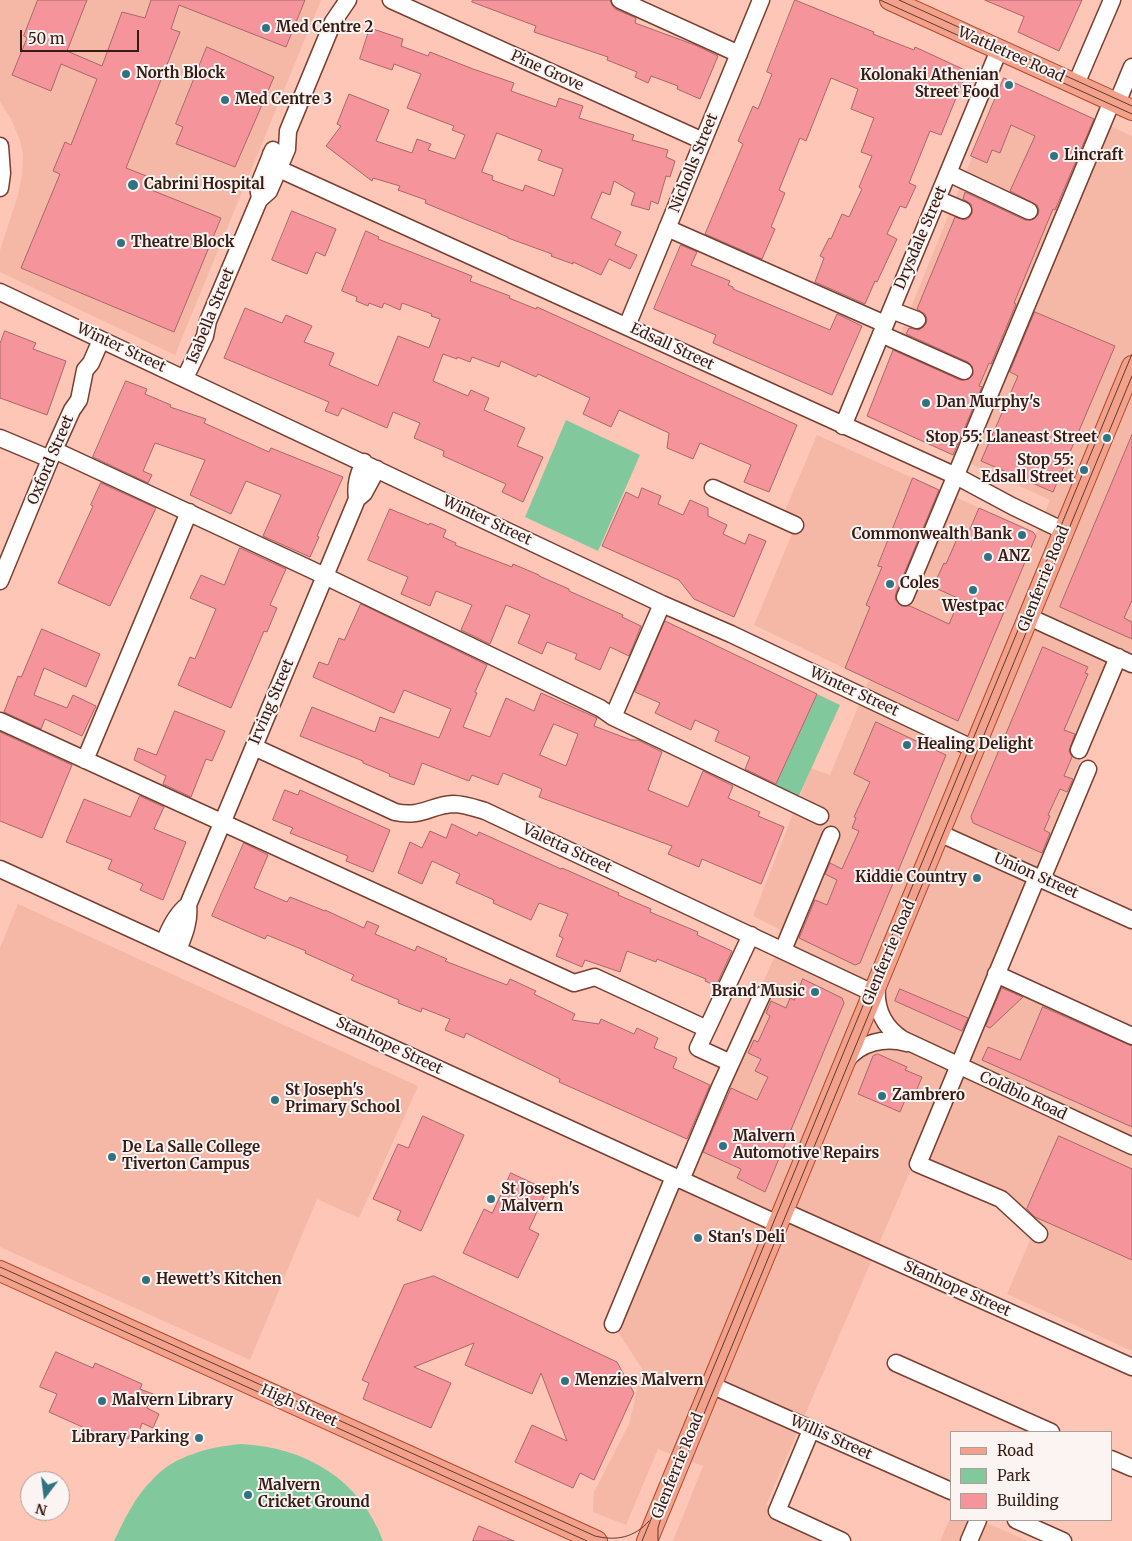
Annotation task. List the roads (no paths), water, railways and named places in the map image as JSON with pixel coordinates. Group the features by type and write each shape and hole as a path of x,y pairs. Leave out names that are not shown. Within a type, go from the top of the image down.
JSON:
{"main road":[{"name":"Wattletree Road","path":"890,0 1120,105"},
{"name":"Glenferrie Road","path":"647,1541 1064,531 1128,387 1132,366"},
{"name":"High Street","path":"0,1271 597,1541"}],"street":[{"name":"Isabella Street","path":"333,22 334,0"},
{"name":"Isabella Street","path":"185,378 205,336 208,321 260,198 269,191 287,149 288,131 333,22 348,0"},
{"name":"Pine Grove","path":"390,0 703,141"},
{"path":"620,0 739,54"},
{"name":"Nicholls Street","path":"627,326 761,0"},
{"path":"1076,84 1112,0"},
{"name":"Drysdale Street","path":"843,426 999,50"},
{"path":"905,597 956,476 1120,105 1132,68"},
{"name":"Isabella Street","path":"260,198 258,187 275,143 288,131"},
{"path":"0,146 2,173 0,188"},
{"path":"271,154 274,166 278,169"},
{"name":"Edsall Street","path":"278,169 956,476 1064,531"},
{"path":"948,172 1025,208"},
{"path":"937,199 963,210"},
{"path":"667,228 886,323 908,346 959,369"},
{"name":"Winter Street","path":"0,292 974,749"},
{"path":"886,323 917,320"},
{"name":"Oxford Street","path":"0,581 52,455 72,410 79,400 85,370 91,363 101,340"},
{"path":"0,438 52,455 190,512 600,708 613,718 820,816"},
{"name":"Irving Street","path":"171,946 184,936 189,914 188,905 357,499 355,490 358,478 370,466"},
{"path":"713,488 795,525"},
{"path":"85,760 190,512"},
{"path":"613,718 662,604"},
{"path":"1029,616 1125,661 1079,750"},
{"path":"0,721 574,983 595,977 707,1029"},
{"name":"Valetta Street","path":"254,747 395,812 417,814 440,806 453,804 485,811 783,950 876,986"},
{"path":"1039,1234 1001,1199 918,1164 996,974 1088,769"},
{"name":"Union Street","path":"939,833 1132,920"},
{"path":"783,950 831,835"},
{"name":"Stanhope Street","path":"1,873 171,946 678,1178 781,1217 946,1284 1132,1367"},
{"path":"731,1063 698,1048 751,935"},
{"path":"996,974 1132,1036"},
{"name":"Coldblo Road","path":"876,986 881,1016 897,1036 914,1046 1132,1146"},
{"path":"613,1324 762,995"},
{"name":"Coldblo Road","path":"844,1064 854,1052 872,1043 896,1041 914,1046"},
{"path":"896,1363 1049,1431"},
{"name":"Willis Street","path":"711,1385 950,1490"},
{"path":"811,1430 776,1511 842,1541"},
{"path":"1112,1459 1132,1468"},
{"path":"969,1541 978,1521"},
{"path":"1018,1521 1063,1541"}],"tram line":[{"path":"880,0 1132,114"},
{"path":"899,0 1132,106"},
{"path":"642,1541 1132,354"},
{"path":"658,1541 658,1528 661,1518 1132,376"},
{"path":"0,1267 595,1536 624,1537 631,1535 649,1521"},
{"path":"0,1275 587,1541"}],"place":[{"name":"Med Centre 2","path":"266,28"},
{"name":"North Block","path":"126,74"},
{"name":"Kolonaki Athenian Street Food","path":"1009,85"},
{"name":"Med Centre 3","path":"225,100"},
{"name":"Lincraft","path":"1054,156"},
{"name":"Cabrini Hospital","path":"133,185"},
{"name":"Theatre Block","path":"121,243"},
{"name":"Dan Murphy's","path":"926,403"},
{"name":"Stop 55: Llaneast Street","path":"1107,438"},
{"name":"Stop 55: Edsall Street","path":"1084,470"},
{"name":"Commonwealth Bank","path":"1022,535"},
{"name":"ANZ","path":"988,557"},
{"name":"Coles","path":"890,584"},
{"name":"Westpac","path":"973,590"},
{"name":"Healing Delight","path":"907,745"},
{"name":"Kiddie Country","path":"977,878"},
{"name":"Brand Music","path":"815,992"},
{"name":"Zambrero","path":"882,1096"},
{"name":"St Joseph's Primary School","path":"275,1100"},
{"name":"Malvern Automotive Repairs","path":"723,1146"},
{"name":"De La Salle College Tiverton Campus","path":"112,1157"},
{"name":"St Joseph's Malvern","path":"491,1199"},
{"name":"Stan's Deli","path":"698,1238"},
{"name":"Hewett’s Kitchen","path":"146,1280"},
{"name":"Menzies Malvern","path":"565,1381"},
{"name":"Malvern Library","path":"102,1401"},
{"name":"Library Parking","path":"199,1438"},
{"name":"Malvern Cricket Ground","path":"248,1495"}]}
